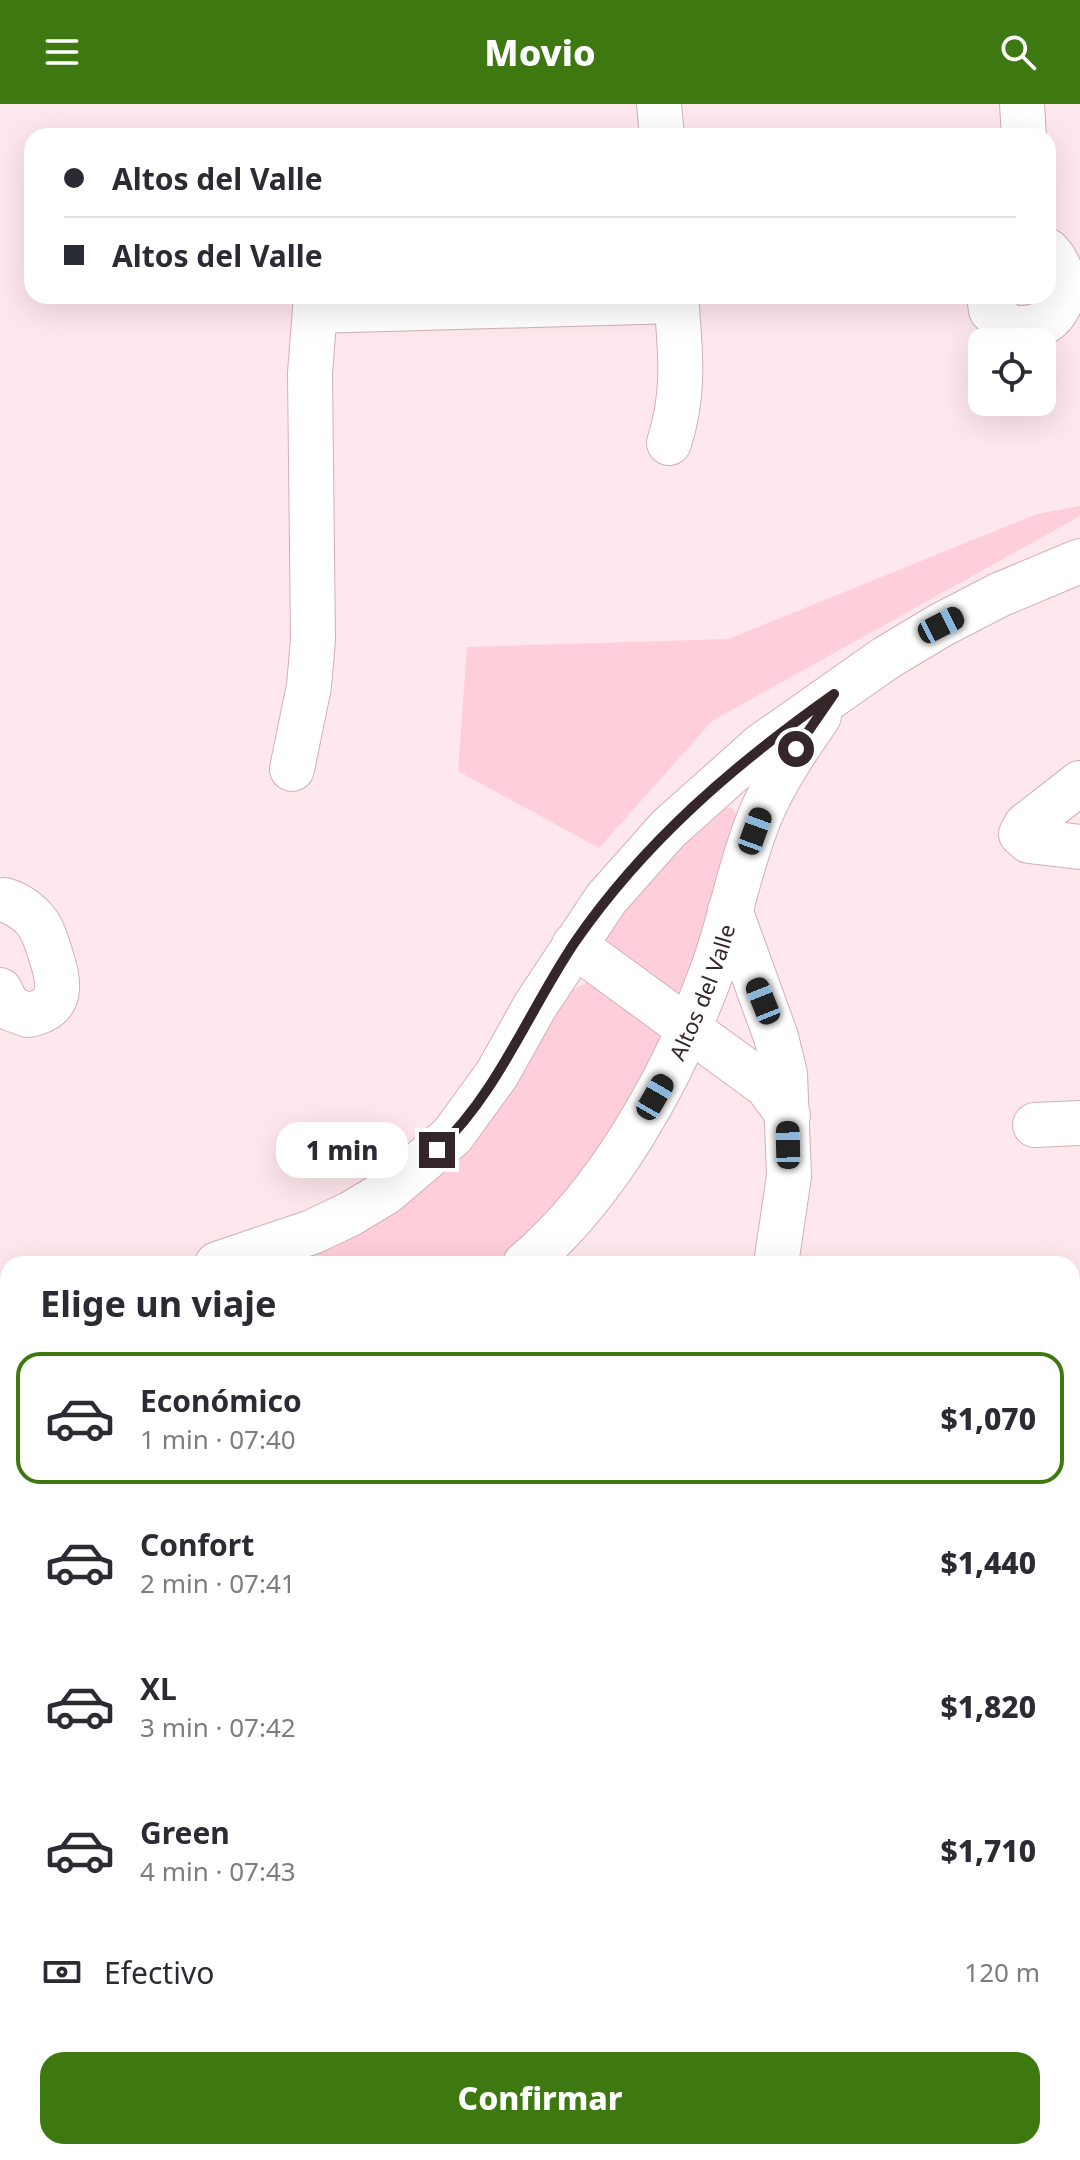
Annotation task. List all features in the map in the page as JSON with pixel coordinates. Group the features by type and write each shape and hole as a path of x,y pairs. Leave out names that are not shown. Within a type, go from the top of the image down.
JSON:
{"street":[{"path":"659,104 661,128"},
{"path":"1022,104 1024,128"},
{"path":"990,304 991,310 1007,326 1032,329 1045,324 1062,303 1065,289 1064,275 1056,260"},
{"path":"292,769 307,700 313,640 309,428 315,304"},
{"path":"669,443 678,415 682,370 676,304"},
{"name":"Altos del Valle","path":"241,1256 312,1232 350,1214 385,1193 423,1164 452,1136 474,1109 574,945 606,899 668,829 762,745 941,625 999,595 1080,561"},
{"name":"Altos del Valle","path":"533,1256 577,1209 617,1158 668,1074 709,979 761,815 796,749 834,694"},
{"path":"1080,783 1026,825 1021,834 1029,841 1080,847"},
{"path":"0,990 9,1008 28,1015 47,1008 54,1000 58,982 41,929 27,912 2,896"},
{"path":"730,910 776,1037 785,1074 789,1176 777,1256"},
{"path":"574,945 767,1086 788,1115"},
{"path":"1035,1125 1080,1123"}],"shaded area":[{"path":"1080,506 1080,516 712,721 599,848 458,771 467,647 728,639 1037,514"},
{"path":"725,808 732,808 736,813 735,821 692,979 684,989 669,995 603,941 608,928 708,818"},
{"path":"586,983 601,986 663,1032 644,1077 600,1146 554,1205 507,1256 286,1256 478,1136 516,1086 559,1004 571,991"}],"route":[{"path":"437,1150 474,1109 574,945 635,863 668,829 762,745 834,694 796,749"}]}
